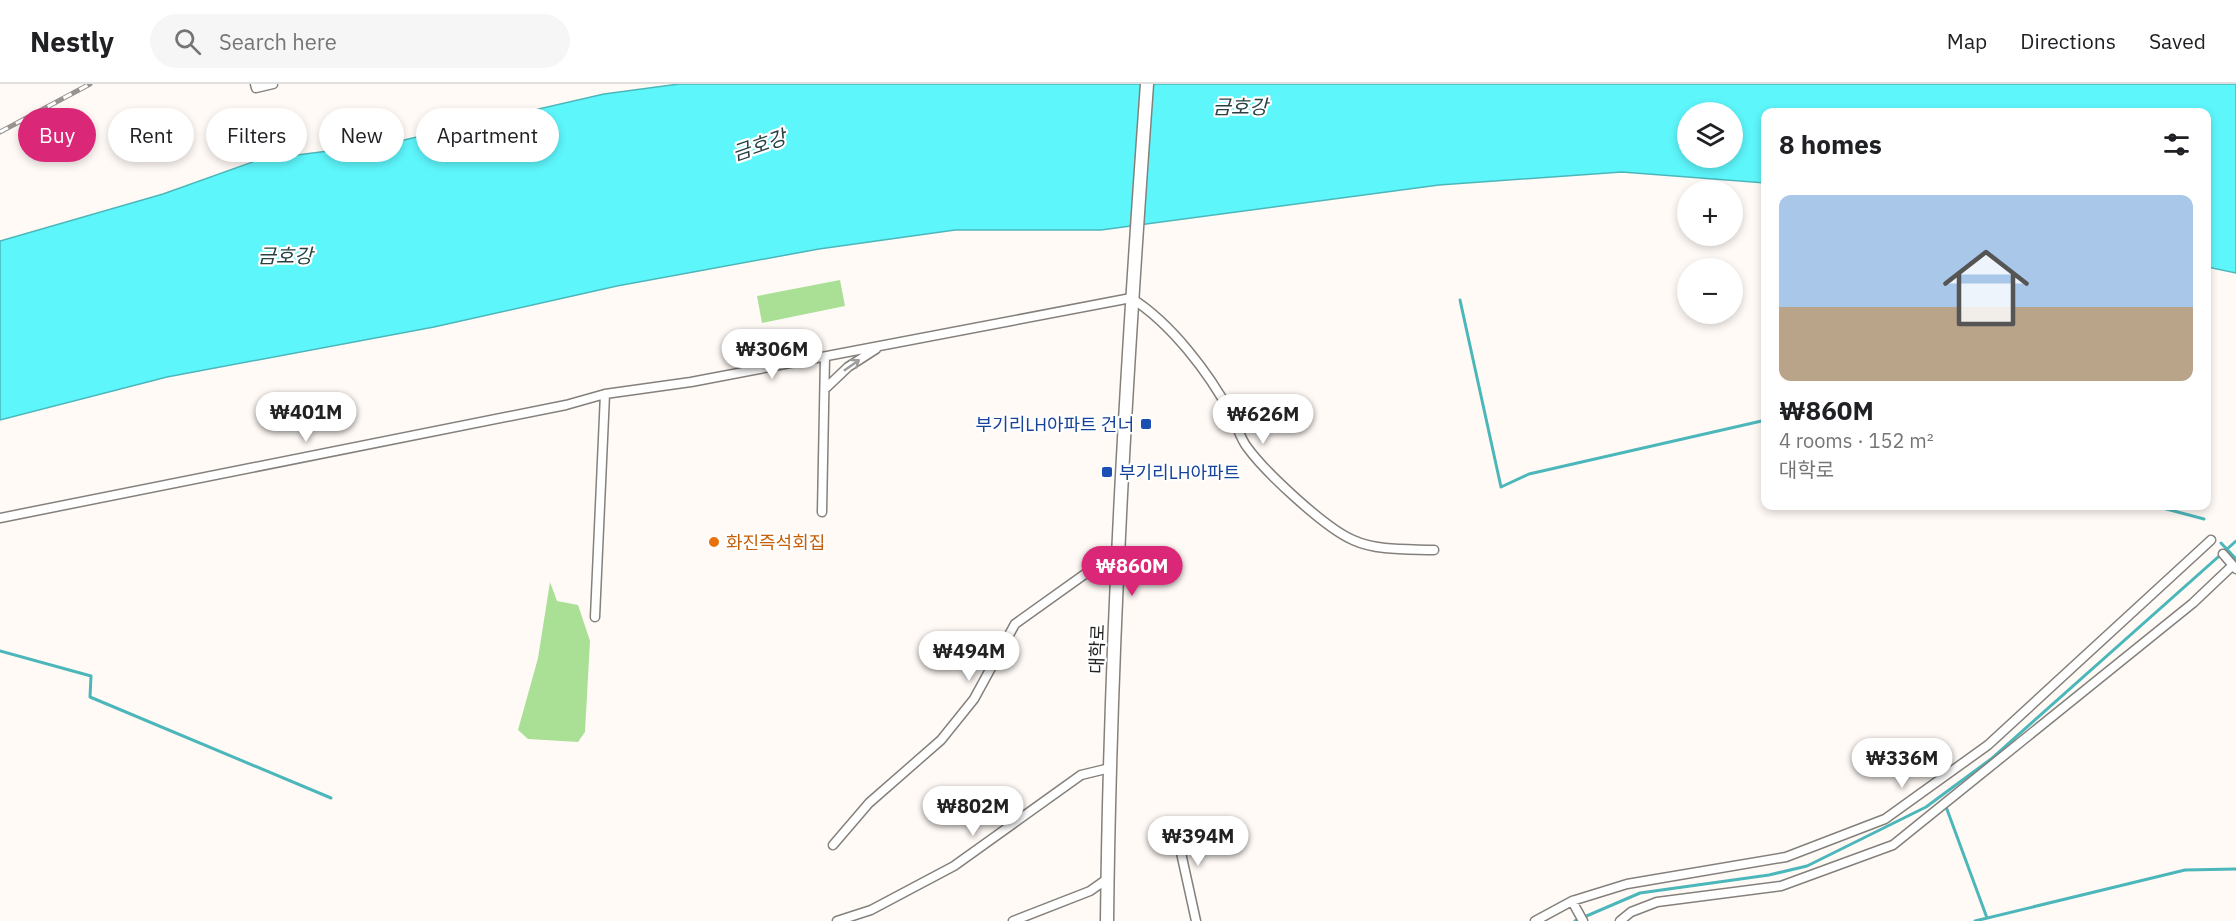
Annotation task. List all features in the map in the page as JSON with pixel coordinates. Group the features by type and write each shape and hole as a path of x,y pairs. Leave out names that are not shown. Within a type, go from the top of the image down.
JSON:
{"main road":[{"name":"대학로","path":"1107,921 1118,569 1131,298 1147,84"}],"street":[{"path":"255,84 256,88 273,84"},
{"path":"0,518 566,405 605,394 691,382 1131,298 1148,309 1181,341 1230,413 1246,447 1324,523 1352,540 1371,546 1434,550"},
{"path":"827,387 848,367 881,346"},
{"path":"822,512 827,387 825,357"},
{"path":"595,617 605,394"},
{"path":"1535,921 1572,901 1627,884 1786,856 1885,819 1988,745 2211,540"},
{"path":"1620,921 1631,912 1657,902 1781,886 1893,845 2234,568 2223,554"},
{"path":"833,845 869,802 941,741 974,699 1015,624 1099,564 1118,569"},
{"path":"837,921 871,910 954,866 1081,775 1110,768"},
{"path":"1170,824 1178,839 1196,921"},
{"path":"1013,921 1090,891 1107,879"},
{"path":"1572,901 1582,920"}],"green space":[{"path":"840,280 845,306 762,323 757,296"},
{"path":"550,582 557,601 578,605 590,641 585,732 578,742 528,739 518,730 538,658"}],"water":[{"name":"금호강","path":"679,84 2236,84 2236,273 2211,268 2211,108 1761,108 1761,183 1622,172 1439,185 1101,230 955,230 819,249 617,286 434,327 167,377 0,420 0,241 163,194 252,162 307,162 307,154 319,152 319,162 404,162 404,140 416,137 416,162 559,162 559,108 543,108 604,94"}],"waterway":[{"path":"1460,300 1501,487 1529,474 1761,421"},
{"path":"2170,510 2204,519"},
{"path":"1575,921 1640,893 1769,875 1807,866 1926,807 1991,759 2236,541"},
{"path":"2221,543 2236,559"},
{"path":"0,651 91,676 90,697 331,798"},
{"path":"1945,804 1987,918"},
{"path":"1975,921 2185,870 2236,869"}],"railway":[{"path":"0,132 90,84"}],"place":[{"name":"부기리LH아파트 건너","path":"1146,424"},
{"name":"부기리LH아파트","path":"1107,472"},
{"name":"화진즉석회집","path":"714,542"}]}
